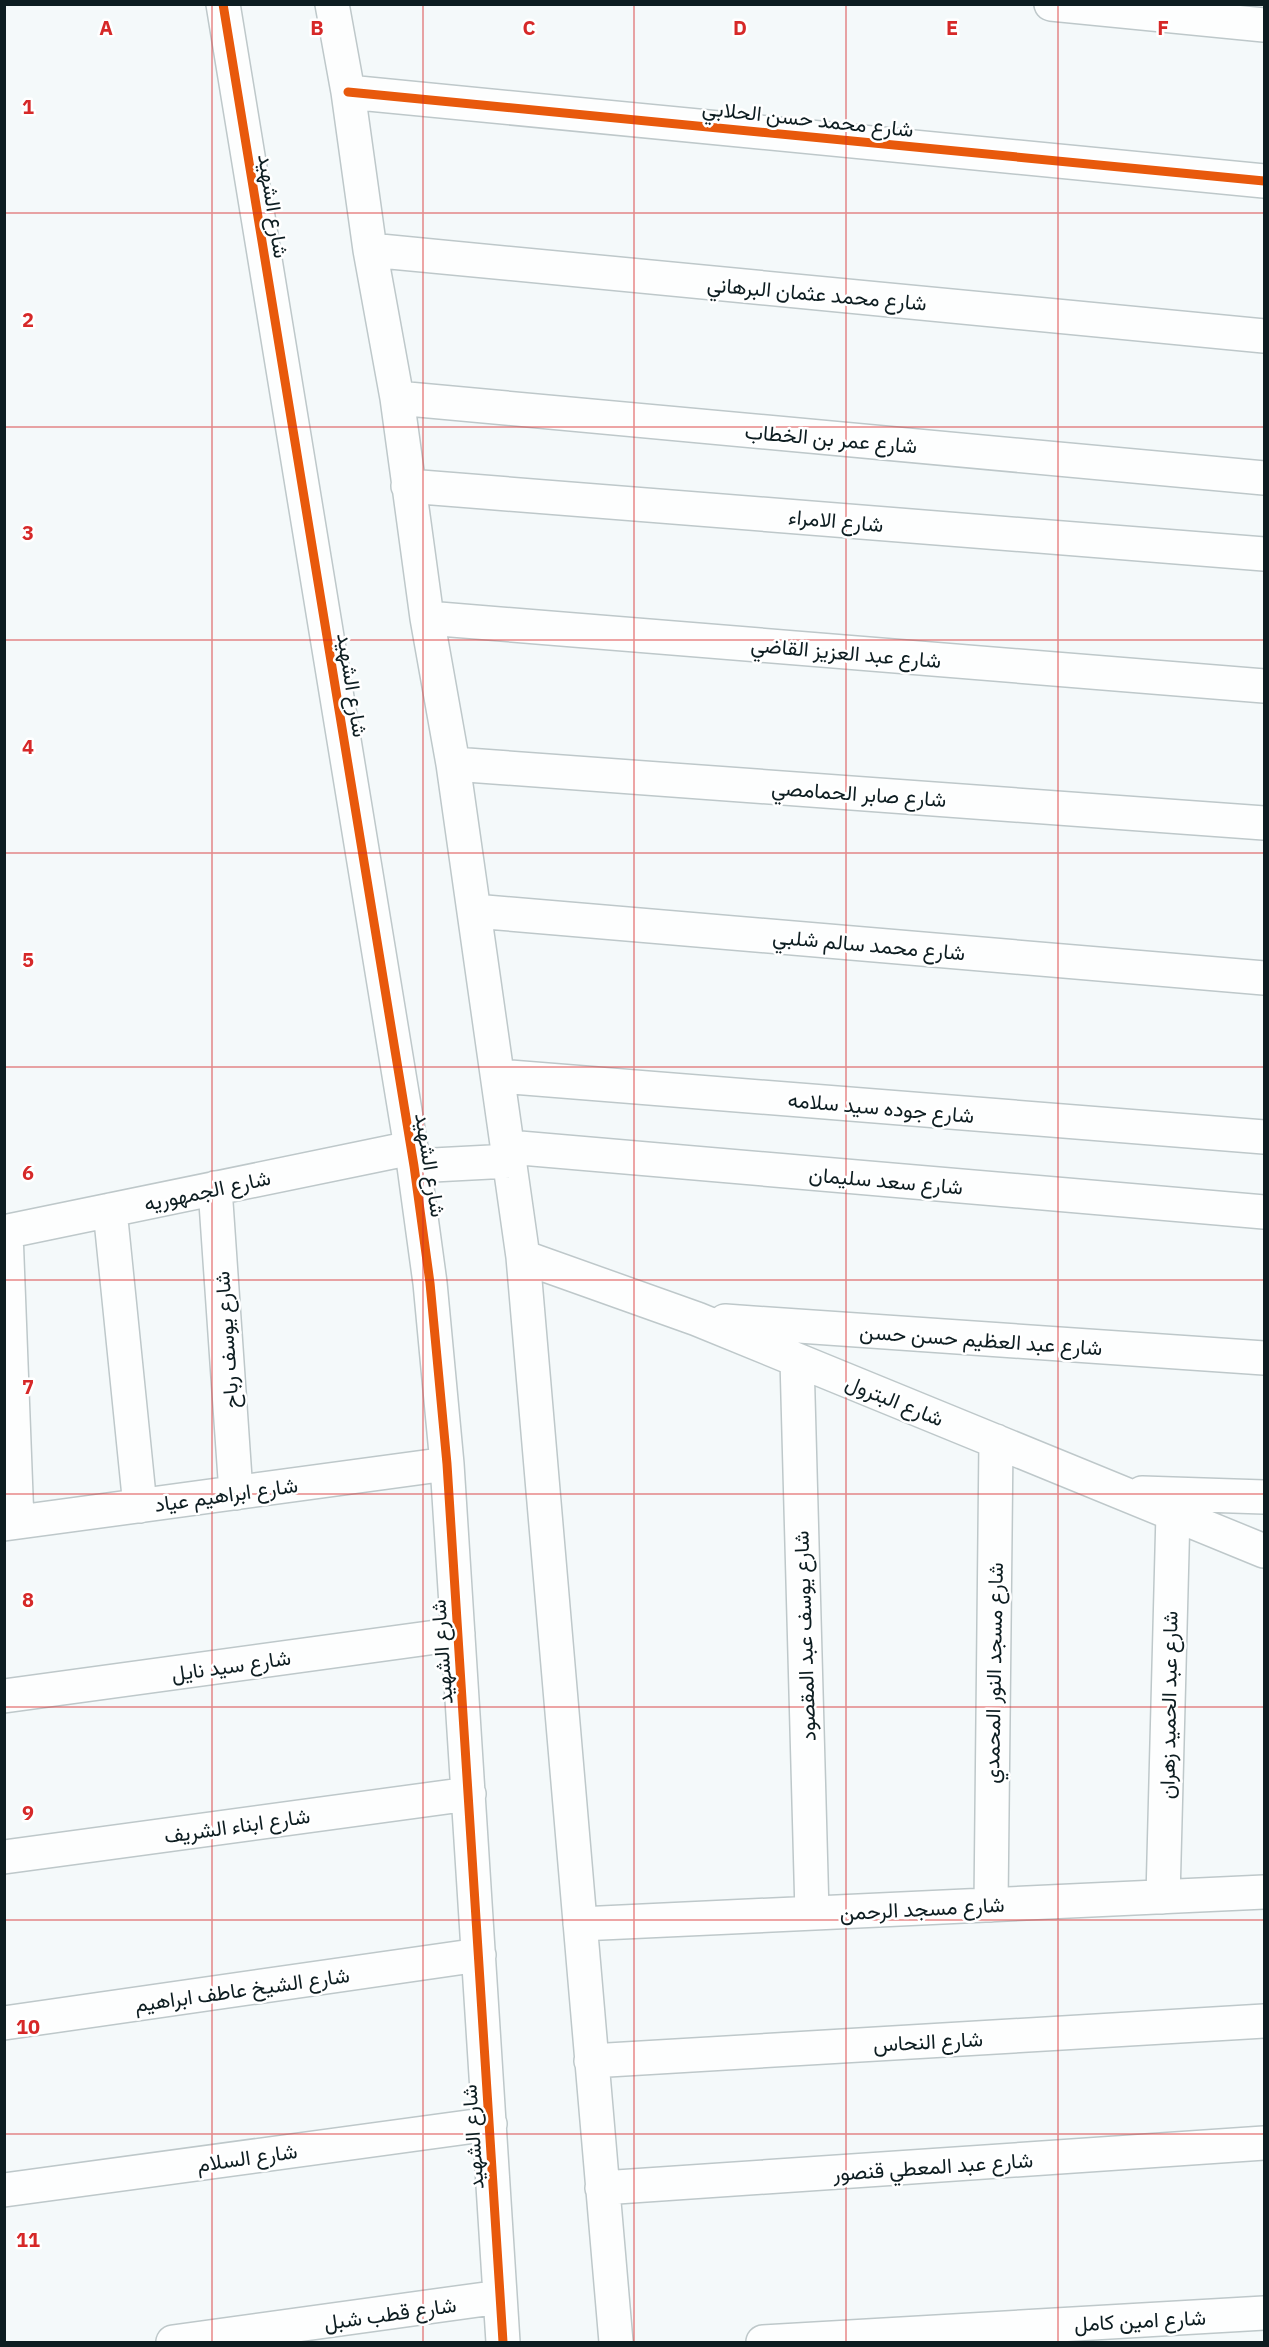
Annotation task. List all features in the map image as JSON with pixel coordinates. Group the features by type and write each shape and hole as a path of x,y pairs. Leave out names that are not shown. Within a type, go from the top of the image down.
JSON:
{"street":[{"name":"شارع الشهيد","path":"223,4 412,1157 430,1283 447,1464 503,2343"},
{"path":"332,4 348,92 370,250 397,398 427,618 453,764 523,1257 616,2343"},
{"path":"1051,4 1250,17"},
{"name":"شارع محمد حسن الحلابي","path":"348,92 1264,181"},
{"name":"شارع محمد عثمان البرهاني","path":"370,250 1264,336"},
{"name":"شارع عمر بن الخطاب","path":"397,398 1264,478"},
{"name":"شارع الامراء","path":"408,486 1264,554"},
{"name":"شارع عبد العزيز القاضي","path":"427,618 1264,686"},
{"name":"شارع صابر الحمامصي","path":"453,764 1264,823"},
{"name":"شارع محمد سالم شلبي","path":"474,911 1264,978"},
{"name":"شارع جوده سيد سلامه","path":"498,1076 1264,1137"},
{"name":"شارع سعد سليمان","path":"412,1157 509,1154 1264,1212"},
{"name":"شارع الجمهوريه","path":"5,1232 215,1188 412,1157"},
{"name":"شارع يوسف رباح","path":"215,1188 236,1493"},
{"path":"110,1210 140,1506"},
{"path":"5,1232 11,1523"},
{"name":"شارع البترول","path":"523,1257 697,1319 1264,1551"},
{"name":"شارع عبد العظيم حسن حسن","path":"697,1319 1264,1358"},
{"name":"شارع يوسف عبد المقصود","path":"797,1360 812,1913"},
{"name":"شارع مسجد النور المحمدي","path":"991,1905 996,1441"},
{"name":"شارع ابراهيم عياد","path":"11,1523 447,1464"},
{"path":"1120,1492 1264,1497"},
{"name":"شارع عبد الحميد زهران","path":"1163,1897 1173,1513"},
{"name":"شارع سيد نايل","path":"4,1696 458,1634"},
{"name":"شارع ابناء الشريف","path":"4,1857 469,1794"},
{"name":"شارع مسجد الرحمن","path":"580,1924 1264,1892"},
{"name":"شارع الشيخ عاطف ابراهيم","path":"4,2023 479,1955"},
{"name":"شارع النحاس","path":"591,2061 1264,2021"},
{"name":"شارع السلام","path":"4,2190 490,2124"},
{"name":"شارع عبد المعطي قنصور","path":"602,2188 1264,2143"},
{"name":"شارع قطب شبل","path":"173,2343 500,2297"},
{"name":"شارع امين كامل","path":"763,2343 1264,2313"}],"cycle path":[{"path":"223,4 414,1166 430,1283 447,1464 503,2342"},
{"path":"348,92 1264,181"}]}
